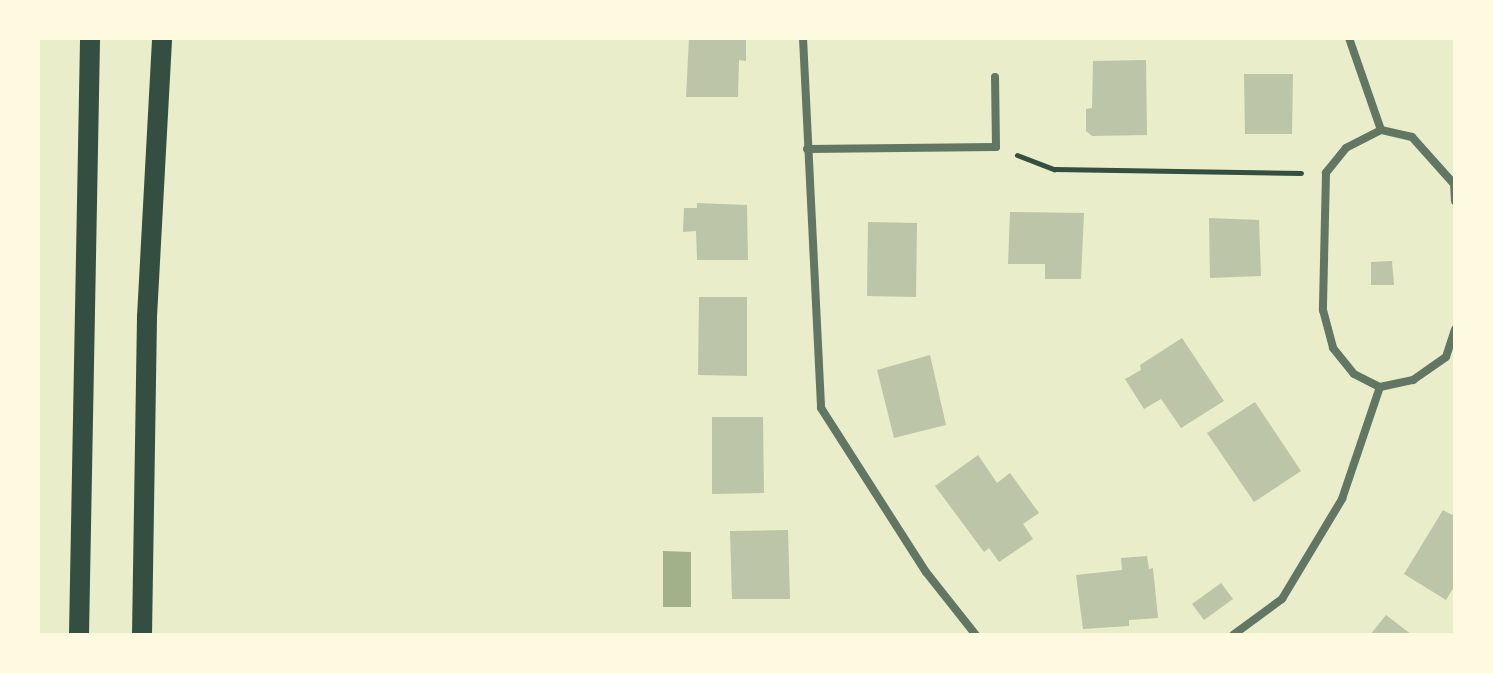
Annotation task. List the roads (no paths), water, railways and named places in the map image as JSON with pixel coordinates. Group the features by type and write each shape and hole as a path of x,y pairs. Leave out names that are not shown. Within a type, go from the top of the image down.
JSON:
{"main road":[{"path":"79,635 90,38"},
{"path":"142,635 147,317 162,38"}],"street":[{"path":"803,38 821,408 926,572 976,635"},
{"path":"1349,38 1381,130"},
{"path":"807,149 996,147 995,77"},
{"path":"1455,201 1454,184 1412,137 1381,130 1346,148 1326,173 1323,310 1333,348 1354,374 1380,387 1413,380 1446,357 1455,329"},
{"path":"1233,635 1282,599 1334,511 1380,387"}]}
